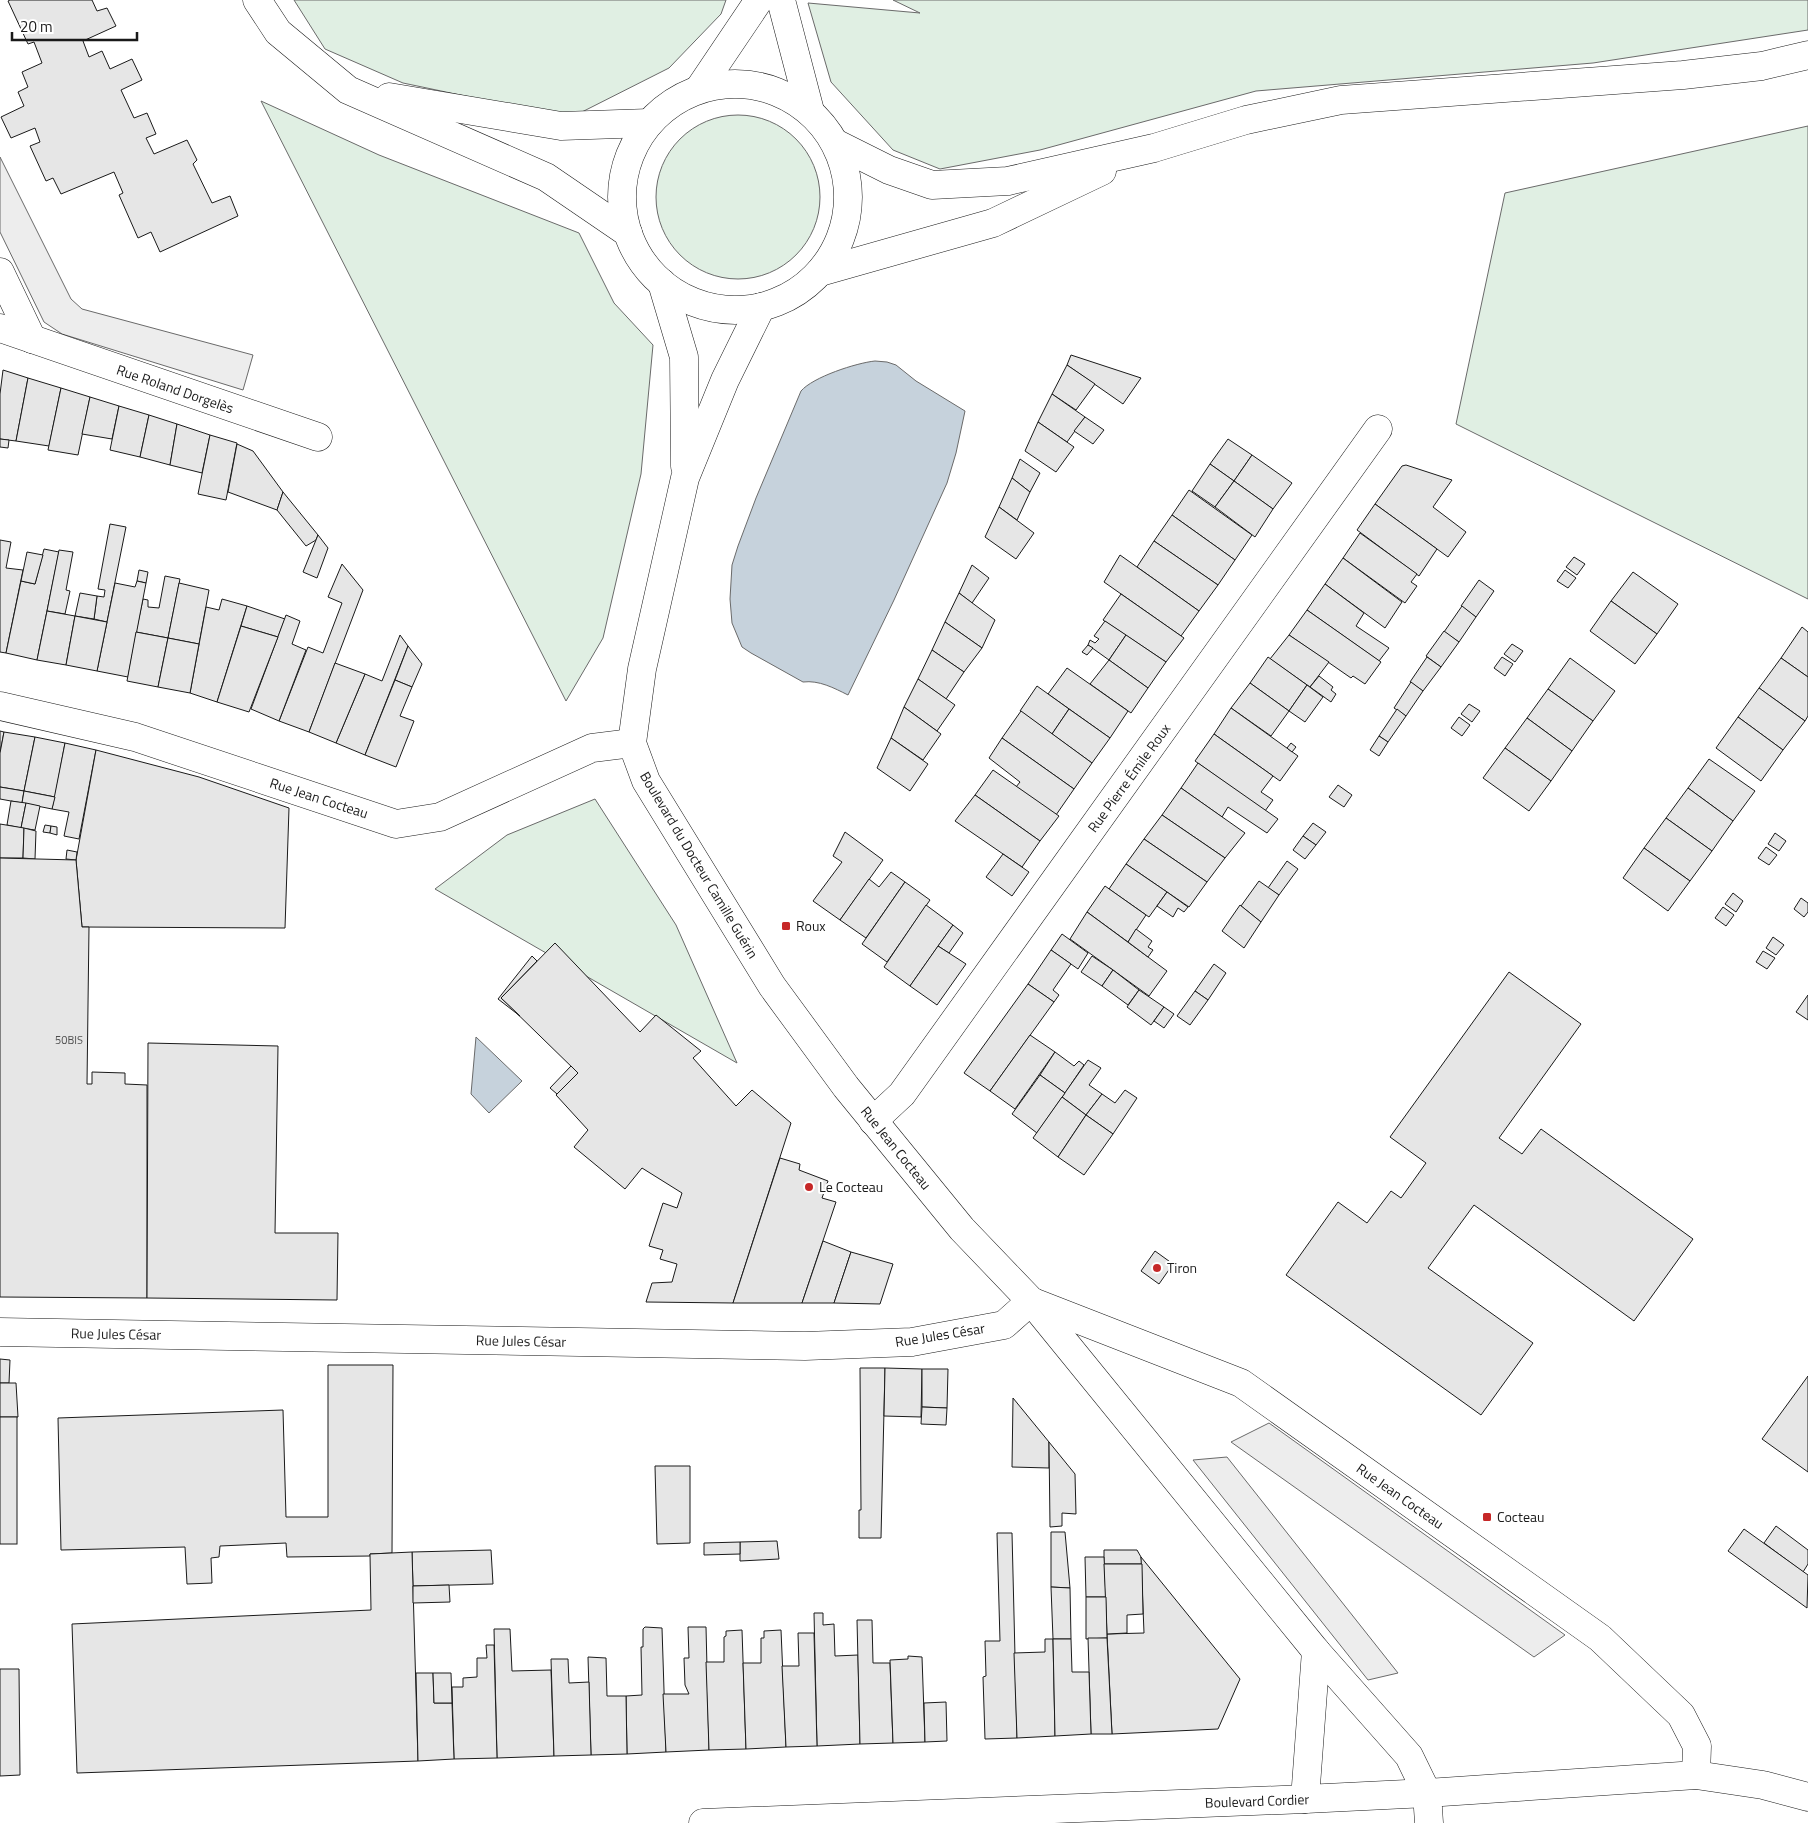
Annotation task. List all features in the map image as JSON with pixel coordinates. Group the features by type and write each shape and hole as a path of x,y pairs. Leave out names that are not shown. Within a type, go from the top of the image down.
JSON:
{"street":[{"path":"258,0 278,32 348,90 546,177 628,233"},
{"path":"699,89 759,0"},
{"path":"781,0 810,111"},
{"path":"835,143 890,170 932,185 1008,181 1147,150 1246,120 1341,100 1684,75 1762,66 1808,55"},
{"path":"738,83 777,91 810,111 824,126 835,143 846,175 848,210 839,243 820,272 794,294 761,307 726,310 692,301 662,283 642,260 628,233 622,195 629,156 649,122 672,103 699,89 738,83"},
{"path":"348,90 561,126 649,122"},
{"path":"820,272 993,223 1147,150"},
{"path":"0,272 32,339"},
{"name":"Boulevard du Docteur Camille Guérin","path":"662,283 684,357 685,478"},
{"name":"Boulevard du Docteur Camille Guérin","path":"761,307 725,380 685,478 642,669 632,743 646,780 772,986"},
{"name":"Rue Roland Dorgelès","path":"0,328 318,437"},
{"name":"Rue Pierre Émile Roux","path":"874,1121 902,1094 1378,430"},
{"name":"Rue Jean Cocteau","path":"0,706 135,737 396,824 440,817 592,748 632,743"},
{"name":"Rue Jean Cocteau","path":"772,986 846,1087 962,1229 1030,1301 1316,1651 1409,1756 1427,1793"},
{"name":"Rue Jean Cocteau","path":"1030,1301 1240,1383 1600,1638 1681,1715 1697,1746 1696,1775"},
{"name":"Rue Jules César","path":"0,1332 805,1346 912,1342 1004,1325 1030,1301"},
{"path":"1305,1799 1316,1651"},
{"name":"Boulevard Cordier","path":"702,1823 1305,1799 1696,1775 1763,1785 1808,1797"},
{"path":"1427,1793 1429,1823"}],"green space":[{"path":"294,0 726,0 721,14 669,68 570,118 403,83 325,49"},
{"path":"893,0 1808,0 1808,30 1593,63 1256,91 1040,150 940,169 893,150 831,82 808,3 920,13"},
{"path":"261,101 379,155 579,233 614,303 653,345 641,474 603,638 566,701"},
{"path":"746,115 762,118 777,124 802,145 811,158 817,173 820,197 819,213 811,236 790,261 777,270 762,276 730,279 714,276 699,270 674,249 665,236 659,221 656,189 659,173 665,158 686,133 699,124 714,118"},
{"path":"1808,126 1808,599 1456,424 1505,193"},
{"path":"595,799 676,925 737,1063 435,889 507,835"}],"shaded area":[{"path":"0,157 71,299 82,309 253,355 243,390 62,334 44,322 0,232"},
{"path":"875,361 896,365 916,381 965,411 947,483 848,695 821,683 803,682 742,647 732,623 730,599 732,565 756,498 801,391 825,376"},
{"path":"476,1037 522,1081 489,1113 471,1094"},
{"path":"1269,1423 1565,1635 1534,1657 1231,1442"},
{"path":"1227,1457 1398,1673 1368,1680 1193,1460"}],"building":[{"path":"92,0 97,11 107,8 116,26 83,41 89,57 102,51 110,69 132,59 142,80 121,90 134,118 147,113 156,134 146,138 154,154 187,140 197,160 193,164 212,203 230,196 238,216 160,252 151,232 138,238 119,195 123,193 114,172 61,194 53,178 46,181 30,146 40,142 35,128 11,138 1,117 24,106 18,92 28,87 22,72 42,63 34,42 28,44 8,1"},
{"path":"1071,355 1141,378 1123,404 1067,365"},
{"path":"1067,365 1095,384 1076,410 1052,394"},
{"path":"3,370 28,378 16,441 0,439 0,394"},
{"path":"28,378 61,388 49,446 16,441"},
{"path":"61,388 90,397 78,455 48,450"},
{"path":"1052,394 1085,417 1067,442 1038,422"},
{"path":"90,397 119,406 112,439 82,434"},
{"path":"119,406 149,415 140,457 110,450"},
{"path":"149,415 177,424 170,465 140,457"},
{"path":"1085,417 1104,430 1093,444 1074,431"},
{"path":"1038,422 1074,447 1056,472 1025,451"},
{"path":"177,424 210,435 202,473 170,465"},
{"path":"210,435 237,443 226,500 198,494"},
{"path":"0,439 9,440 8,448 0,447"},
{"path":"1228,439 1252,455 1234,481 1210,464"},
{"path":"237,444 253,451 283,492 277,510 228,492"},
{"path":"1252,455 1292,483 1273,509 1234,481"},
{"path":"1020,459 1040,473 1030,492 1012,478"},
{"path":"1210,464 1234,481 1215,507 1192,491"},
{"path":"1406,465 1452,480 1433,507 1466,532 1448,557 1375,504 1402,466"},
{"path":"1012,478 1030,492 1017,520 999,507"},
{"path":"1234,481 1273,509 1255,537 1215,507"},
{"path":"1189,490 1252,535 1235,560 1172,515"},
{"path":"283,492 318,535 316,540 306,546 277,510"},
{"path":"1375,504 1437,549 1419,576 1357,530"},
{"path":"999,507 1034,533 1016,559 985,537"},
{"path":"1172,515 1235,560 1218,585 1154,541"},
{"path":"110,524 126,527 107,622 94,619 97,596 104,597 105,590 98,589"},
{"path":"1360,533 1417,574 1411,582 1417,586 1405,603 1343,558"},
{"path":"318,535 328,548 317,578 303,572"},
{"path":"0,540 11,542 6,568 23,570 6,653 0,652"},
{"path":"1154,541 1218,585 1199,611 1137,567"},
{"path":"44,549 59,552 37,660 6,653 21,581 35,584"},
{"path":"59,550 73,552 66,590 70,591 65,614 47,611"},
{"path":"27,552 43,555 35,584 21,581"},
{"path":"1120,555 1199,611 1181,636 1104,582"},
{"path":"1574,557 1585,564 1577,575 1566,567"},
{"path":"1343,558 1402,602 1385,628 1325,584"},
{"path":"342,564 363,590 309,732 279,721 308,647 323,653 342,603 328,597"},
{"path":"972,565 989,578 972,603 959,593"},
{"path":"139,570 148,572 146,583 137,581"},
{"path":"1565,570 1576,578 1568,588 1557,581"},
{"path":"1633,572 1678,604 1657,634 1611,601"},
{"path":"165,576 180,579 168,638 136,632 143,599 148,600 148,607 159,608"},
{"path":"1479,580 1494,591 1476,617 1461,606"},
{"path":"137,581 146,583 128,677 97,671 115,583 135,587"},
{"path":"179,583 209,590 199,644 168,638"},
{"path":"1325,584 1364,613 1356,626 1389,648 1379,661 1307,610"},
{"path":"80,593 97,596 94,619 75,616"},
{"path":"959,593 995,620 982,648 945,622"},
{"path":"1121,594 1184,638 1166,662 1103,620"},
{"path":"222,599 247,606 217,702 190,693 206,607 219,610"},
{"path":"1611,601 1657,634 1635,664 1590,631"},
{"path":"247,606 285,619 278,637 241,626"},
{"path":"1462,606 1476,617 1459,642 1444,632"},
{"path":"1307,610 1381,662 1365,684 1353,676 1351,678 1289,635"},
{"path":"47,611 75,616 66,665 37,660"},
{"path":"286,615 300,621 292,644 306,650 279,721 251,709"},
{"path":"75,616 107,622 97,671 66,665"},
{"path":"1105,621 1126,635 1109,660 1088,645 1090,640 1095,643 1099,639 1094,636"},
{"path":"945,622 982,648 964,672 932,650"},
{"path":"241,626 278,637 249,712 217,702"},
{"path":"1802,627 1808,632 1808,677 1781,658"},
{"path":"1444,631 1459,642 1441,667 1426,656"},
{"path":"136,632 168,638 158,687 127,681"},
{"path":"400,635 408,646 365,755 336,743 365,674 382,681"},
{"path":"1126,635 1166,662 1148,688 1109,660"},
{"path":"1289,635 1329,662 1310,687 1270,659"},
{"path":"168,638 199,644 190,693 158,687"},
{"path":"1512,644 1523,651 1515,662 1504,654"},
{"path":"1088,645 1093,648 1087,655 1082,652"},
{"path":"408,646 422,664 412,687 395,680"},
{"path":"932,650 964,672 946,699 918,679"},
{"path":"1268,657 1307,685 1289,711 1250,683"},
{"path":"1427,657 1441,667 1423,691 1410,682"},
{"path":"1502,657 1513,664 1505,676 1494,668"},
{"path":"1570,658 1615,691 1593,721 1548,689"},
{"path":"1781,658 1808,677 1808,716 1805,721 1759,688"},
{"path":"1109,660 1148,688 1131,713 1090,684"},
{"path":"335,663 365,674 336,743 309,732"},
{"path":"1067,668 1128,711 1110,738 1048,694"},
{"path":"1319,676 1333,687 1331,690 1336,694 1331,702 1310,687"},
{"path":"918,679 955,705 937,731 904,707"},
{"path":"395,680 412,687 400,716 414,721 396,767 365,755"},
{"path":"1411,682 1423,691 1406,716 1394,708"},
{"path":"1250,683 1289,711 1271,736 1231,708"},
{"path":"1307,685 1323,697 1305,722 1289,711"},
{"path":"1037,686 1069,709 1052,734 1020,711"},
{"path":"1759,688 1805,721 1783,750 1738,717"},
{"path":"1548,689 1593,721 1572,751 1527,718"},
{"path":"1469,704 1480,711 1472,722 1461,714"},
{"path":"904,707 941,734 923,760 891,738"},
{"path":"1231,708 1298,756 1280,781 1214,734"},
{"path":"1069,709 1110,738 1092,763 1052,734"},
{"path":"1397,709 1406,716 1388,742 1379,736"},
{"path":"1021,711 1092,763 1074,789 1002,738"},
{"path":"1459,717 1470,725 1462,736 1451,728"},
{"path":"1738,717 1783,750 1761,781 1716,748"},
{"path":"1527,718 1572,751 1551,781 1505,748"},
{"path":"0,731 4,732 0,753"},
{"path":"4,732 35,737 24,791 0,787 0,753"},
{"path":"1214,734 1273,776 1261,792 1273,800 1265,811 1195,761"},
{"path":"1379,736 1388,742 1379,756 1370,750"},
{"path":"35,737 65,743 55,797 24,791"},
{"path":"891,738 928,764 910,791 877,768"},
{"path":"1002,738 1074,789 1056,815 1016,787 1020,782 989,758"},
{"path":"65,743 96,750 79,839 64,836 69,812 52,809"},
{"path":"1291,743 1296,747 1292,752 1287,748"},
{"path":"1505,748 1551,781 1529,811 1483,778"},
{"path":"96,750 199,777 289,808 285,928 82,927 76,860"},
{"path":"1709,759 1755,791 1733,821 1688,788"},
{"path":"1198,763 1278,819 1267,833 1228,807 1222,817 1181,788"},
{"path":"993,770 1059,816 1040,841 975,795"},
{"path":"1338,785 1352,795 1344,807 1329,797"},
{"path":"0,787 24,791 22,803 0,799"},
{"path":"1181,788 1245,833 1225,858 1162,815"},
{"path":"1688,788 1733,821 1712,851 1666,818"},
{"path":"24,791 55,797 52,809 22,803"},
{"path":"975,795 1040,841 1022,867 955,821"},
{"path":"11,801 26,803 21,828 7,825"},
{"path":"26,803 40,806 35,830 21,828"},
{"path":"1162,815 1225,858 1207,882 1144,839"},
{"path":"1666,818 1712,851 1690,881 1644,848"},
{"path":"1313,823 1326,832 1316,845 1303,836"},
{"path":"0,824 24,828 23,858 0,858"},
{"path":"45,825 51,826 50,833 43,832"},
{"path":"51,826 57,827 57,835 50,833"},
{"path":"24,828 36,831 35,859 23,858"},
{"path":"845,832 883,860 840,920 813,901 842,862 833,856"},
{"path":"1775,833 1786,841 1779,851 1768,844"},
{"path":"1303,836 1316,845 1305,859 1293,850"},
{"path":"1144,839 1207,882 1189,907 1126,864"},
{"path":"1766,847 1777,855 1769,865 1758,858"},
{"path":"1644,848 1690,881 1668,911 1623,878"},
{"path":"67,850 77,852 76,860 66,859"},
{"path":"1003,854 1029,872 1012,896 986,877"},
{"path":"0,858 76,860 82,927 89,927 87,1084 92,1084 92,1072 125,1073 125,1084 147,1085 147,1298 0,1297"},
{"path":"1287,861 1298,869 1279,895 1268,888"},
{"path":"1126,864 1167,892 1149,917 1109,889"},
{"path":"891,872 905,882 866,938 840,920 869,879 879,887"},
{"path":"1259,881 1279,895 1261,922 1241,906"},
{"path":"905,882 930,900 887,962 862,944"},
{"path":"1105,886 1146,915 1128,942 1087,912"},
{"path":"1167,892 1188,907 1184,912 1178,908 1173,917 1157,906"},
{"path":"1733,893 1743,901 1736,912 1725,904"},
{"path":"1801,898 1808,903 1808,912 1804,917 1794,909"},
{"path":"926,905 953,925 910,986 884,967"},
{"path":"1240,905 1261,922 1244,948 1222,931"},
{"path":"1723,907 1734,915 1726,926 1715,918"},
{"path":"1087,912 1167,971 1149,996 1070,939"},
{"path":"953,925 963,933 949,953 938,946"},
{"path":"1136,929 1152,941 1148,947 1153,950 1148,957 1128,942"},
{"path":"1062,934 1088,953 1078,969 1051,950"},
{"path":"1773,937 1784,945 1776,955 1766,948"},
{"path":"555,943 640,1032 656,1015 701,1051 693,1058 736,1106 752,1090 791,1123 733,1303 646,1302 652,1283 672,1282 677,1264 660,1259 663,1250 649,1246 663,1203 677,1208 682,1193 642,1168 625,1189 574,1147 588,1130 556,1095 578,1073 501,998"},
{"path":"938,946 966,964 937,1005 910,986"},
{"path":"1051,950 1071,964 1053,990 1059,995 1054,1002 1028,984"},
{"path":"1763,951 1775,958 1767,969 1756,962"},
{"path":"532,956 537,961 501,998 520,1016 498,999"},
{"path":"1092,956 1113,970 1102,986 1081,972"},
{"path":"1214,964 1226,973 1208,1000 1195,991"},
{"path":"1113,970 1139,990 1128,1005 1102,986"},
{"path":"1509,972 1581,1024 1499,1138 1522,1154 1541,1129 1693,1239 1634,1321 1474,1205 1428,1268 1533,1343 1481,1415 1286,1275 1338,1202 1367,1223 1391,1191 1401,1198 1426,1163 1390,1137"},
{"path":"1028,984 1054,1002 990,1091 964,1073"},
{"path":"1139,990 1164,1007 1151,1025 1127,1007"},
{"path":"1195,991 1208,1000 1190,1025 1177,1016"},
{"path":"1808,995 1808,1020 1796,1012"},
{"path":"1164,1007 1174,1014 1164,1028 1154,1021"},
{"path":"1030,1035 1055,1052 1015,1109 990,1091"},
{"path":"148,1043 278,1046 275,1233 338,1233 337,1300 147,1298"},
{"path":"1055,1052 1074,1066 1079,1061 1084,1065 1065,1093 1040,1075"},
{"path":"1088,1060 1101,1068 1089,1085 1102,1094 1086,1115 1062,1097"},
{"path":"571,1066 578,1073 557,1094 550,1088"},
{"path":"1040,1075 1065,1093 1037,1133 1012,1114"},
{"path":"1125,1090 1137,1098 1113,1134 1086,1115 1102,1094 1115,1103"},
{"path":"1062,1097 1086,1115 1058,1157 1033,1138"},
{"path":"1086,1115 1113,1134 1084,1175 1058,1157"},
{"path":"780,1158 800,1164 799,1170 828,1181 822,1198 836,1202 802,1303 733,1303"},
{"path":"823,1241 851,1252 834,1303 802,1303"},
{"name":"Tiron","path":"1155,1251 1173,1264 1159,1284 1141,1271"},
{"path":"851,1252 893,1264 880,1304 834,1303"},
{"path":"0,1359 10,1360 9,1383 0,1383"},
{"path":"328,1365 393,1365 392,1553 370,1554 370,1556 287,1557 286,1543 220,1546 219,1557 211,1558 212,1583 187,1584 185,1547 61,1550 58,1418 283,1410 286,1517 328,1517"},
{"path":"860,1368 885,1368 881,1538 859,1538 859,1510 861,1510"},
{"path":"885,1368 922,1369 921,1417 884,1416"},
{"path":"922,1369 948,1369 947,1408 922,1407"},
{"path":"1808,1376 1808,1472 1762,1439"},
{"path":"0,1383 16,1383 18,1417 0,1417"},
{"path":"1013,1398 1049,1442 1049,1468 1012,1467"},
{"path":"922,1407 947,1408 946,1425 921,1424"},
{"path":"0,1417 17,1417 17,1544 0,1544"},
{"path":"1049,1442 1075,1474 1076,1514 1062,1513 1062,1526 1050,1527"},
{"path":"655,1466 690,1466 690,1543 657,1544"},
{"path":"1776,1526 1808,1550 1808,1564 1803,1572 1764,1543"},
{"path":"1744,1529 1808,1575 1807,1608 1728,1551"},
{"path":"1051,1532 1065,1532 1070,1588 1051,1587"},
{"path":"997,1533 1012,1533 1017,1738 985,1739 983,1677 986,1676 985,1641 1000,1641"},
{"path":"777,1541 779,1559 740,1561 740,1542"},
{"path":"740,1542 740,1554 704,1555 704,1543"},
{"path":"491,1550 493,1584 413,1586 412,1552"},
{"path":"1104,1550 1137,1550 1142,1564 1104,1564"},
{"path":"412,1552 418,1761 77,1773 72,1624 371,1610 370,1554"},
{"path":"1085,1557 1104,1557 1106,1597 1086,1597"},
{"path":"1141,1557 1240,1679 1218,1729 1112,1734 1107,1634 1144,1633"},
{"path":"1104,1564 1142,1564 1143,1614 1127,1615 1127,1633 1107,1634"},
{"path":"449,1585 450,1602 413,1603 413,1586"},
{"path":"1051,1587 1070,1588 1071,1639 1053,1639"},
{"path":"1086,1597 1106,1597 1107,1638 1086,1639"},
{"path":"814,1613 823,1613 823,1625 834,1624 835,1656 858,1655 860,1744 817,1746"},
{"path":"857,1620 872,1620 873,1663 890,1663 893,1743 860,1744"},
{"path":"645,1627 662,1628 666,1752 627,1754 626,1696 642,1695 641,1647 643,1647 643,1629"},
{"path":"688,1627 706,1627 709,1750 666,1752 663,1694 689,1694 685,1685 684,1658 689,1658"},
{"path":"494,1629 510,1629 512,1671 551,1670 554,1756 497,1758"},
{"path":"742,1630 746,1749 709,1750 706,1662 724,1662 724,1637 726,1636 726,1631"},
{"path":"781,1630 786,1747 746,1749 743,1663 761,1663 761,1638 764,1638 764,1631"},
{"path":"798,1633 814,1633 817,1746 786,1747 782,1666 799,1666"},
{"path":"1088,1638 1107,1638 1112,1734 1091,1734"},
{"path":"1045,1639 1053,1639 1055,1736 1017,1738 1014,1653 1045,1652"},
{"path":"1053,1639 1071,1639 1072,1672 1089,1672 1091,1734 1055,1736"},
{"path":"486,1645 494,1645 497,1758 454,1759 452,1687 463,1687 463,1678 477,1677 477,1658 487,1658"},
{"path":"908,1656 922,1657 925,1742 893,1743 890,1660 908,1659"},
{"path":"588,1657 606,1658 607,1696 626,1696 627,1754 591,1755"},
{"path":"551,1659 568,1659 569,1683 589,1682 591,1755 554,1756"},
{"path":"0,1669 19,1669 20,1775 0,1776"},
{"path":"416,1673 433,1673 434,1703 452,1703 454,1759 418,1761"},
{"path":"433,1673 451,1673 452,1703 434,1703"},
{"path":"946,1702 947,1741 925,1742 924,1703"}],"place":[{"name":"Roux","path":"786,926"},
{"name":"Le Cocteau","path":"809,1187"},
{"name":"Tiron","path":"1157,1268"},
{"name":"Cocteau","path":"1487,1517"}]}
